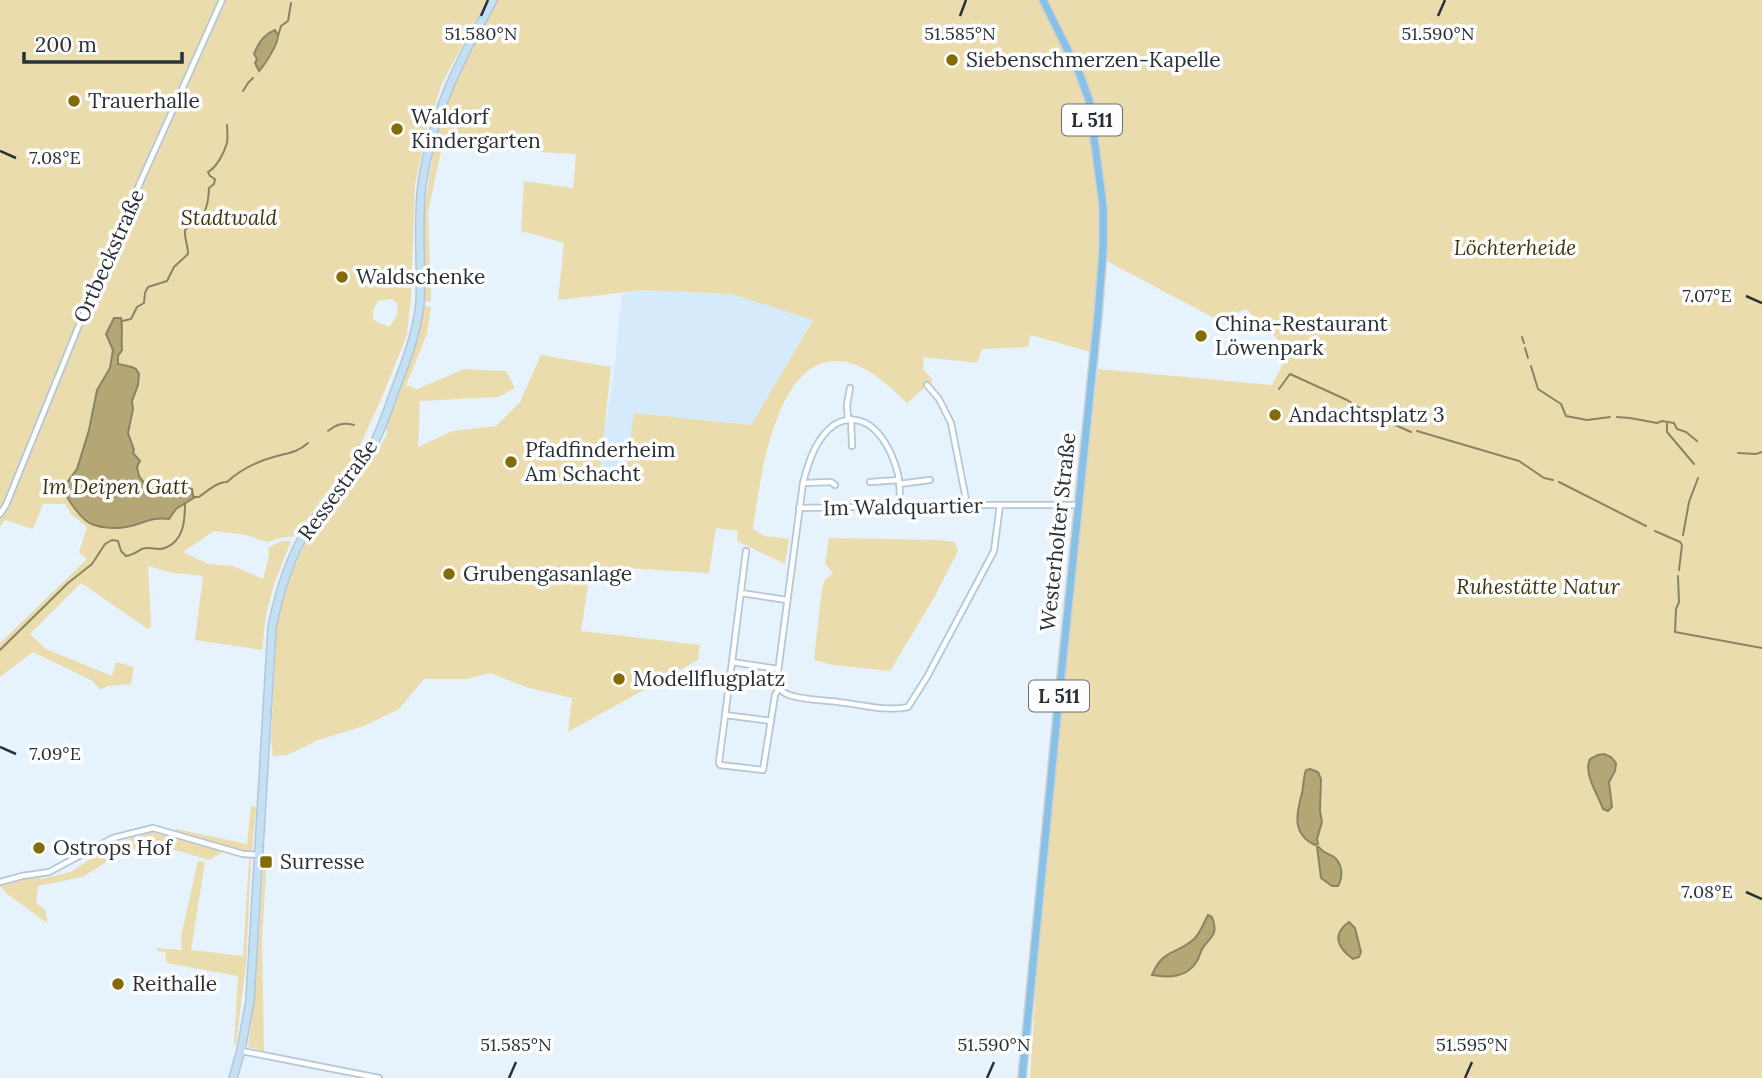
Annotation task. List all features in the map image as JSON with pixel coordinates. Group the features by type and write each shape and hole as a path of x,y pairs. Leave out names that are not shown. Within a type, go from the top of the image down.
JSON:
{"main road":[{"name":"Ressestraße","path":"233,1078 250,1001 272,628 277,599 304,535 319,512 371,448 409,354 420,303 422,186 430,146 438,114 460,61 493,0"},
{"name":"Westerholter Straße","path":"1022,1078 1103,250 1103,206 1089,100 1080,75 1043,0"}],"street":[{"name":"Ortbeckstraße","path":"0,514 105,261 222,0"},
{"path":"927,386 939,399 951,424 967,505"},
{"path":"850,388 847,405 852,446"},
{"path":"799,508 809,461 820,440 833,426 850,419 866,423 879,434 892,459 899,482 900,506"},
{"path":"870,482 930,480"},
{"path":"803,483 831,482 835,485"},
{"name":"Im Waldquartier","path":"1000,505 994,551 927,677 908,707 898,709 813,699 790,695 779,688 778,669 799,508 967,505 1000,505 1079,505"},
{"path":"746,551 719,762 723,766 765,768 775,695 779,688"},
{"path":"741,593 787,600"},
{"path":"732,663 778,669"},
{"path":"725,715 771,722"},
{"path":"0,883 49,872 113,838 153,828 243,854 259,856"},
{"path":"241,1050 379,1078"}],"shaded area":[{"path":"275,30 278,35 276,43 259,71 254,54 257,46"},
{"path":"645,290 731,294 813,319 751,425 634,413 626,476 600,473 622,294"},
{"path":"114,318 121,318 122,322 122,350 118,356 118,364 132,367 139,374 128,433 133,453 140,461 137,467 139,476 149,489 187,488 192,489 195,497 176,509 169,519 157,519 122,528 89,523 71,504 63,488 77,469 97,390 110,368 113,350 106,334"},
{"path":"1604,754 1616,763 1609,782 1612,807 1608,811 1603,809 1588,771 1590,759"},
{"path":"1310,769 1318,772 1321,779 1322,822 1318,844 1315,845 1302,835 1298,823 1305,773"},
{"path":"1317,847 1339,863 1341,879 1338,886 1332,886 1321,878"},
{"path":"1208,915 1214,922 1214,933 1193,967 1177,976 1152,975 1161,960 1194,939"},
{"path":"1349,922 1355,928 1361,952 1359,957 1353,959 1340,946 1338,937"}],"green space":[{"name":"Stadtwald","path":"0,0 221,0 106,263 224,0 487,0 442,83 426,133 415,185 407,335 356,454 294,536 267,542 246,535 214,531 183,552 208,564 233,566 263,579 269,556 268,548 281,541 291,541 274,584 266,615 262,650 195,640 203,576 173,573 148,566 151,626 148,629 81,583 30,634 46,649 112,676 116,662 134,667 131,684 108,686 100,690 93,681 33,652 0,677 0,643 87,559 79,553 87,527 71,514 65,504 43,504 33,529 5,520 0,527","holes":["392,299 397,303 398,310 389,327 373,320 373,310 378,301"]},
{"name":"Löchterheide","path":"496,0 1762,0 1762,1078 1030,1078 1046,833 1098,369 1272,385 1290,351 1246,309 1218,320 1103,259 1094,356 1088,351 1030,335 1028,347 982,349 977,363 924,357 923,369 933,380 907,403 873,374 850,363 825,362 805,374 789,394 776,420 767,450 753,529 764,536 789,539 785,564 737,541 738,531 716,528 709,573 591,566 581,631 700,645 698,660 568,732 572,698 529,688 490,673 467,679 424,679 399,709 364,726 318,740 287,755 273,756 271,741 277,621 290,575 306,542 332,503 380,447 387,434 387,421 418,337 424,306 431,307 427,334 406,385 417,389 464,369 506,371 515,388 499,397 420,401 418,447 453,431 496,426 520,402 541,355 611,367 600,472 625,477 634,413 751,425 813,320 731,294 644,290 558,300 564,243 521,231 524,181 573,188 576,154 442,147 428,212 431,301 424,302 424,212 434,147 451,91"},
{"path":"829,538 955,542 958,551 935,596 890,671 833,665 814,660 824,581 833,573 825,564"},
{"path":"251,806 256,807 252,852 230,848 209,860 155,844 126,850 82,877 38,886 36,903 46,911 47,923 0,886 0,882 40,873 40,879 71,872 113,844 152,832 173,837 176,829 247,844"},
{"path":"267,858 262,940 264,1051 248,1047 256,984 264,861"},
{"path":"249,859 246,964 234,1045 238,976 167,963 165,952 156,948 182,950 181,936 198,861 205,862 191,950 243,956"}],"waterway":[{"path":"278,36 281,26 288,21 291,3"},
{"path":"243,91 253,78"},
{"path":"122,321 131,319 137,307 144,303 148,287 167,281 174,267 188,254 185,230 201,217 206,209 209,188 215,179 208,172 224,151 227,125"},
{"path":"1522,337 1524,343"},
{"path":"1525,348 1528,358"},
{"path":"1531,366 1538,389 1561,404 1566,416 1587,420 1610,417"},
{"path":"1279,389 1290,374 1411,432"},
{"path":"1617,417 1674,423 1677,429 1697,441"},
{"path":"1667,423 1667,432 1694,464"},
{"path":"328,431 340,424 354,425"},
{"path":"1417,431 1519,461 1544,478 1553,480"},
{"path":"195,497 227,482 250,466 297,450 308,443"},
{"path":"1738,453 1762,452"},
{"path":"1683,535 1689,502 1698,478"},
{"path":"1559,482 1646,526"},
{"path":"0,650 68,583 92,564 105,544 112,540 118,541 126,556 145,548 162,549 171,545 180,535 185,503"},
{"path":"1655,531 1682,545 1679,570"},
{"path":"1678,576 1679,602 1675,632 1762,648"}],"place":[{"name":"Siebenschmerzen-Kapelle","path":"952,60"},
{"name":"Trauerhalle","path":"74,101"},
{"name":"Waldorf Kindergarten","path":"397,129"},
{"name":"Waldschenke","path":"342,277"},
{"name":"China-Restaurant Löwenpark","path":"1201,336"},
{"name":"Andachtsplatz 3","path":"1275,415"},
{"name":"Pfadfinderheim Am Schacht","path":"511,462"},
{"name":"Grubengasanlage","path":"449,574"},
{"name":"Modellflugplatz","path":"619,679"},
{"name":"Ostrops Hof","path":"39,848"},
{"name":"Surresse","path":"266,862"},
{"name":"Reithalle","path":"118,984"}],"park label":[{"name":"Im Deipen Gatt","path":"115,487"},
{"name":"Ruhestätte Natur","path":"1538,587"}]}
